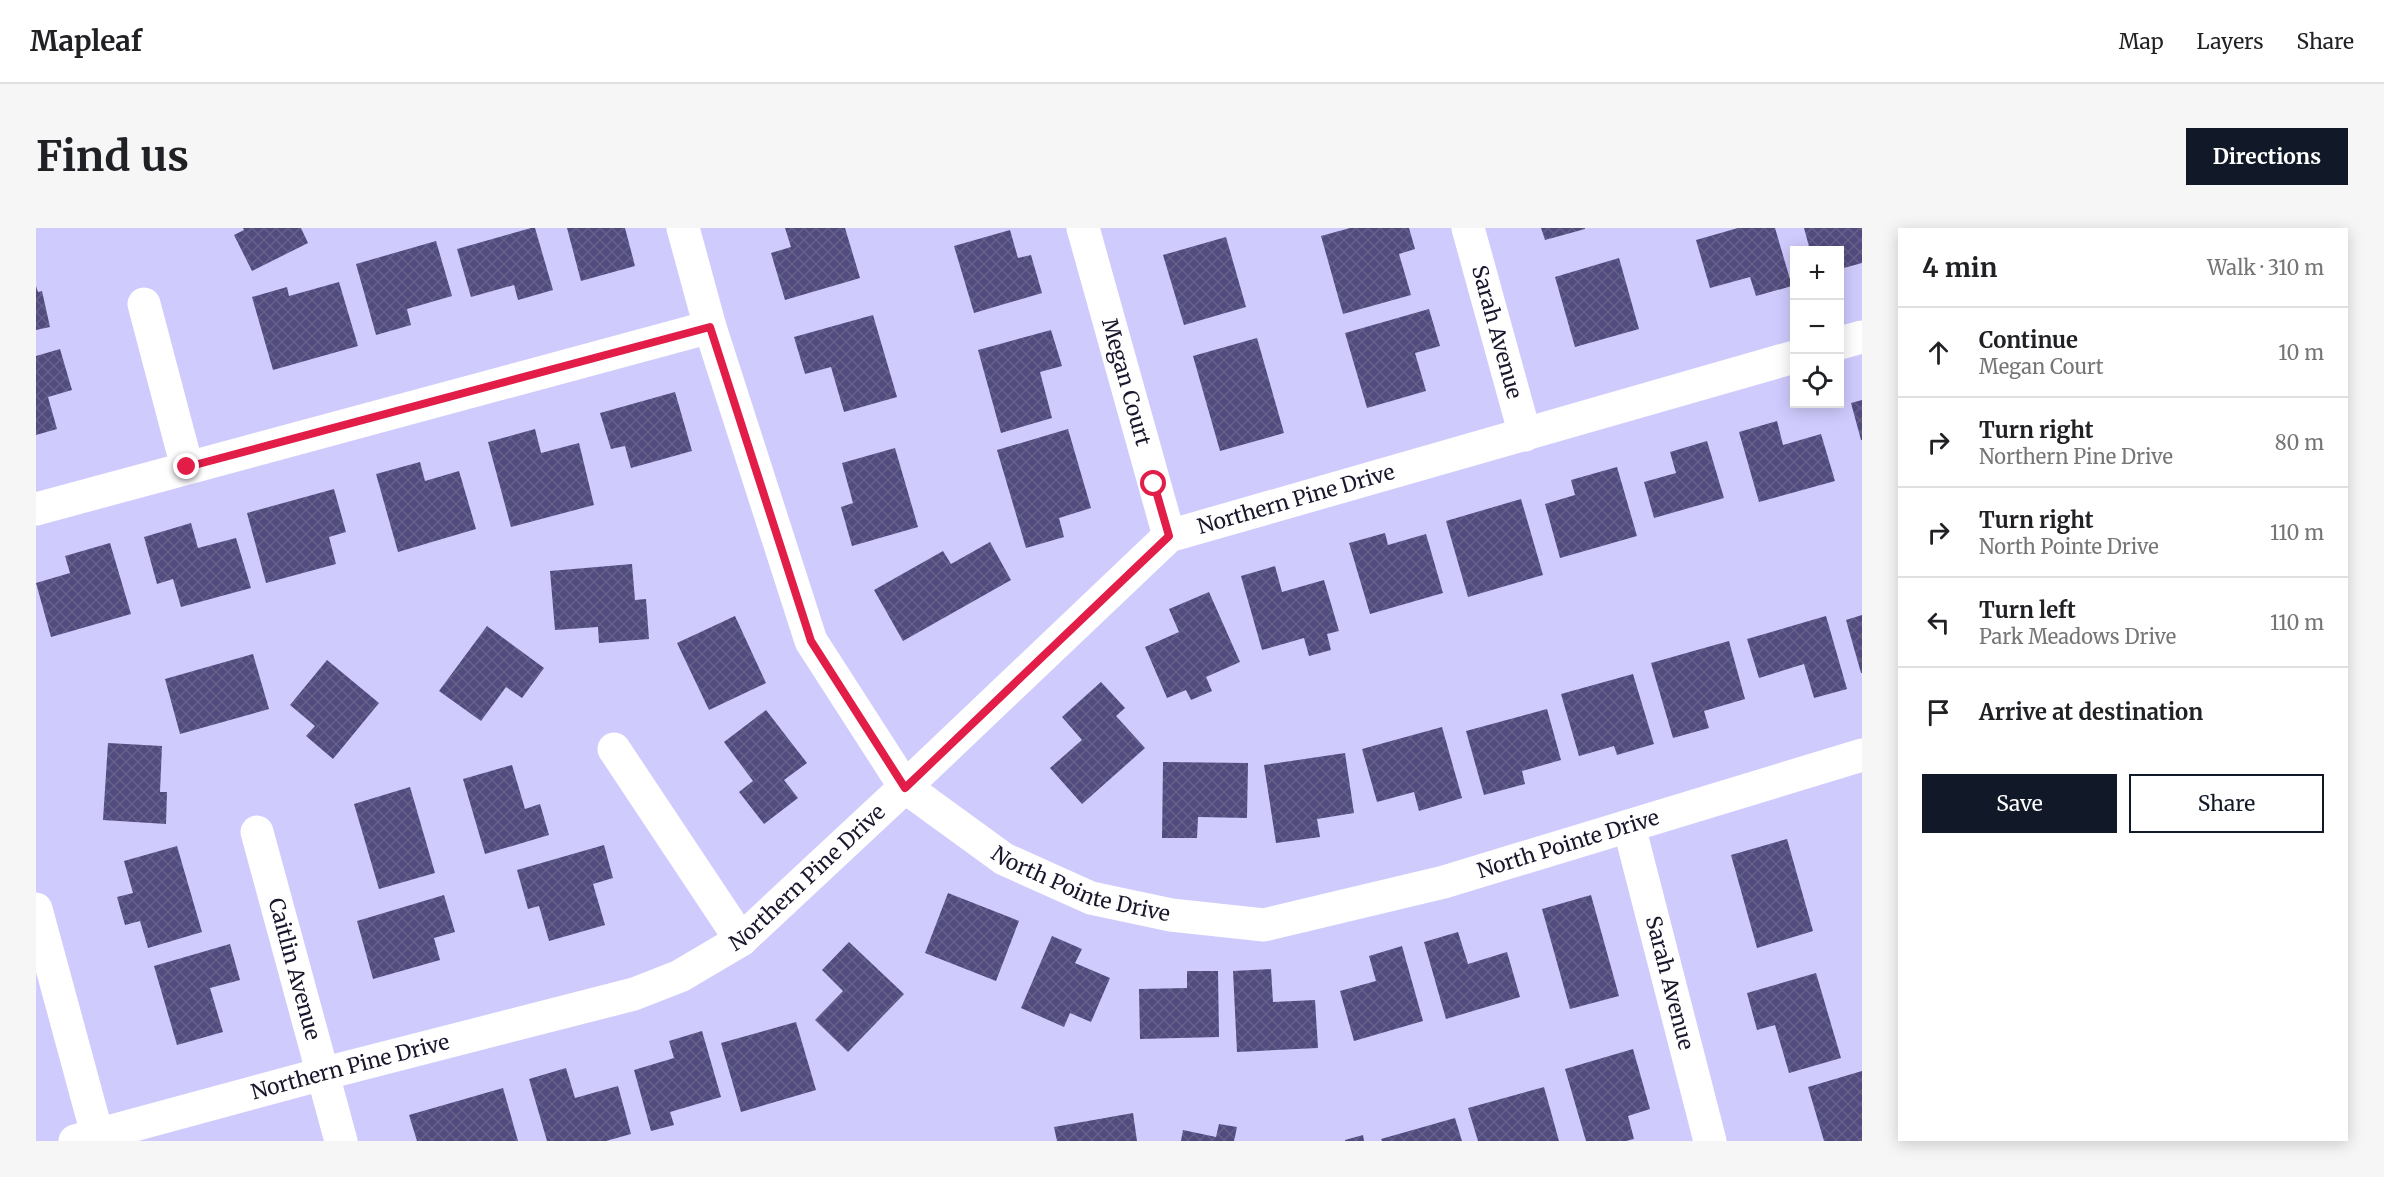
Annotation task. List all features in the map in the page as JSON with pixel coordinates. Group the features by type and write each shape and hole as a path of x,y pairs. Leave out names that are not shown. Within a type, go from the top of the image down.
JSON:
{"street":[{"name":"North Pointe Drive","path":"683,228 710,327 811,641 905,788 1004,858 1090,898 1172,915 1264,925 1444,882 1862,755"},
{"name":"Megan Court","path":"1083,228 1169,536"},
{"name":"Sarah Avenue","path":"1468,228 1525,435"},
{"path":"144,304 187,467"},
{"path":"36,508 710,327"},
{"path":"1844,342 1862,337"},
{"name":"Northern Pine Drive","path":"90,1139 322,1074 634,994 680,976 741,940 905,788 1169,536 1790,358"},
{"path":"614,749 741,940"},
{"name":"Sarah Avenue","path":"1629,826 1710,1141"},
{"name":"Caitlin Avenue","path":"256,832 341,1141"},
{"path":"36,909 90,1139"}],"building":[{"path":"243,228 301,228 308,243 252,271 234,235 244,230"},
{"path":"535,228 553,290 518,300 514,285 471,297 457,249"},
{"path":"567,228 625,228 635,266 581,281"},
{"path":"785,228 845,228 860,278 785,300 771,253 791,247"},
{"path":"1350,228 1409,228 1415,249 1399,254 1411,295 1343,314 1321,236"},
{"path":"1541,228 1585,228 1585,229 1545,240"},
{"path":"1738,228 1775,228 1790,279 1790,287 1756,296 1750,277 1710,288 1696,240"},
{"path":"1804,228 1862,228 1862,263 1844,268 1844,246 1809,246"},
{"path":"1010,230 1018,258 1031,255 1042,293 974,313 954,246"},
{"path":"1226,237 1246,307 1184,325 1163,255"},
{"path":"436,241 452,296 407,309 411,325 376,335 356,264"},
{"path":"1619,258 1639,329 1575,347 1555,277"},
{"path":"339,282 358,346 273,370 252,297 287,287 289,296"},
{"path":"36,286 38,292 42,291 50,327 36,330"},
{"path":"1429,309 1440,346 1415,353 1426,391 1367,408 1345,333"},
{"path":"873,315 897,397 844,412 831,367 805,374 794,337"},
{"path":"1051,330 1062,366 1040,372 1052,418 1001,433 978,350"},
{"path":"1257,338 1284,433 1220,451 1193,356"},
{"path":"60,349 72,390 48,397 57,429 36,435 36,356"},
{"path":"675,392 692,451 631,468 625,446 611,449 600,413"},
{"path":"1862,400 1862,440 1861,440 1851,403"},
{"path":"1777,421 1783,445 1821,434 1835,481 1759,502 1739,432"},
{"path":"535,429 541,453 579,443 594,505 511,527 488,442"},
{"path":"1068,429 1091,508 1059,518 1064,537 1026,548 997,450"},
{"path":"1707,441 1724,498 1654,518 1644,482 1676,473 1670,452"},
{"path":"895,448 918,527 852,546 841,507 853,503 842,463"},
{"path":"420,462 425,481 459,471 476,529 398,552 376,474"},
{"path":"1617,467 1637,536 1560,558 1545,504 1575,495 1571,480"},
{"path":"334,489 346,532 329,537 336,564 266,583 247,513"},
{"path":"1521,499 1543,575 1468,597 1446,521"},
{"path":"191,523 198,548 236,538 251,588 181,607 173,579 157,584 144,537"},
{"path":"1385,533 1388,545 1426,534 1443,593 1370,614 1349,543"},
{"path":"990,542 1011,580 903,641 874,590 943,551 951,564"},
{"path":"110,543 131,614 51,637 36,583 70,573 65,556"},
{"path":"632,564 635,600 646,599 649,639 599,643 598,627 555,630 550,571"},
{"path":"1275,566 1282,592 1324,580 1339,631 1327,634 1331,650 1309,656 1304,638 1262,650 1241,576"},
{"path":"1209,592 1240,662 1206,677 1212,691 1191,700 1186,690 1167,698 1145,647 1179,632 1169,609"},
{"path":"1862,615 1862,673 1861,673 1846,620"},
{"path":"735,616 766,683 709,710 677,643"},
{"path":"1826,616 1847,689 1814,698 1804,664 1759,678 1747,639"},
{"path":"487,626 544,668 522,698 506,687 481,721 439,691"},
{"path":"1729,641 1745,699 1704,711 1709,728 1673,738 1651,663"},
{"path":"253,654 269,709 180,734 165,679"},
{"path":"327,660 379,703 333,759 306,736 315,726 290,705"},
{"path":"1633,674 1654,744 1617,755 1614,746 1579,756 1561,694"},
{"path":"1101,682 1125,708 1116,716 1145,748 1082,804 1050,768 1082,740 1062,717"},
{"path":"1547,709 1561,760 1522,771 1525,784 1484,795 1466,731"},
{"path":"766,710 807,763 784,780 798,798 764,824 739,792 753,781 724,742"},
{"path":"1442,727 1462,798 1419,811 1414,792 1377,802 1362,749"},
{"path":"108,743 162,746 160,792 167,792 166,824 103,820"},
{"path":"1345,753 1354,813 1317,819 1320,837 1276,843 1264,765"},
{"path":"1163,762 1248,763 1247,818 1198,817 1197,838 1162,838"},
{"path":"512,765 525,809 540,804 549,835 485,854 463,779"},
{"path":"410,787 435,873 379,889 354,804"},
{"path":"1787,839 1813,931 1757,948 1731,855"},
{"path":"604,845 613,878 593,884 605,925 549,941 539,906 528,909 517,870"},
{"path":"177,846 202,932 148,948 140,921 125,925 117,897 133,893 124,861"},
{"path":"948,893 1019,921 996,981 925,953"},
{"path":"444,895 455,932 434,938 440,960 373,979 357,921"},
{"path":"1591,895 1619,996 1570,1009 1542,909"},
{"path":"1458,932 1468,964 1507,952 1520,997 1446,1019 1424,942"},
{"path":"1052,936 1082,949 1075,963 1110,978 1091,1022 1070,1013 1064,1027 1021,1008"},
{"path":"849,942 904,994 848,1052 815,1020 843,991 822,970"},
{"path":"230,944 240,980 210,988 223,1032 177,1045 154,966"},
{"path":"1402,946 1423,1021 1354,1041 1340,991 1376,981 1369,956"},
{"path":"1271,969 1273,1002 1315,1000 1318,1048 1237,1052 1233,971"},
{"path":"1187,971 1218,971 1219,1037 1140,1039 1139,989 1187,988"},
{"path":"1816,973 1841,1058 1789,1073 1775,1025 1757,1030 1747,993"},
{"path":"796,1022 816,1090 741,1112 721,1043"},
{"path":"702,1031 721,1097 670,1112 674,1125 651,1131 634,1070 674,1058 669,1041"},
{"path":"1633,1049 1650,1109 1628,1116 1634,1139 1586,1141 1565,1069"},
{"path":"566,1068 575,1098 618,1086 631,1134 606,1141 547,1141 529,1079"},
{"path":"1862,1071 1862,1141 1824,1141 1808,1087"},
{"path":"1544,1087 1559,1141 1478,1141 1468,1108"},
{"path":"503,1088 518,1141 417,1141 409,1115"},
{"path":"1133,1113 1137,1141 1057,1141 1054,1127"},
{"path":"1455,1118 1462,1141 1382,1141 1381,1139"},
{"path":"1219,1124 1237,1127 1234,1141 1181,1141 1183,1130 1216,1137"},
{"path":"1363,1135 1364,1141 1345,1141 1345,1140"}],"route":[{"path":"187,467 710,327 811,641 905,788 1169,536 1154,484"}]}
